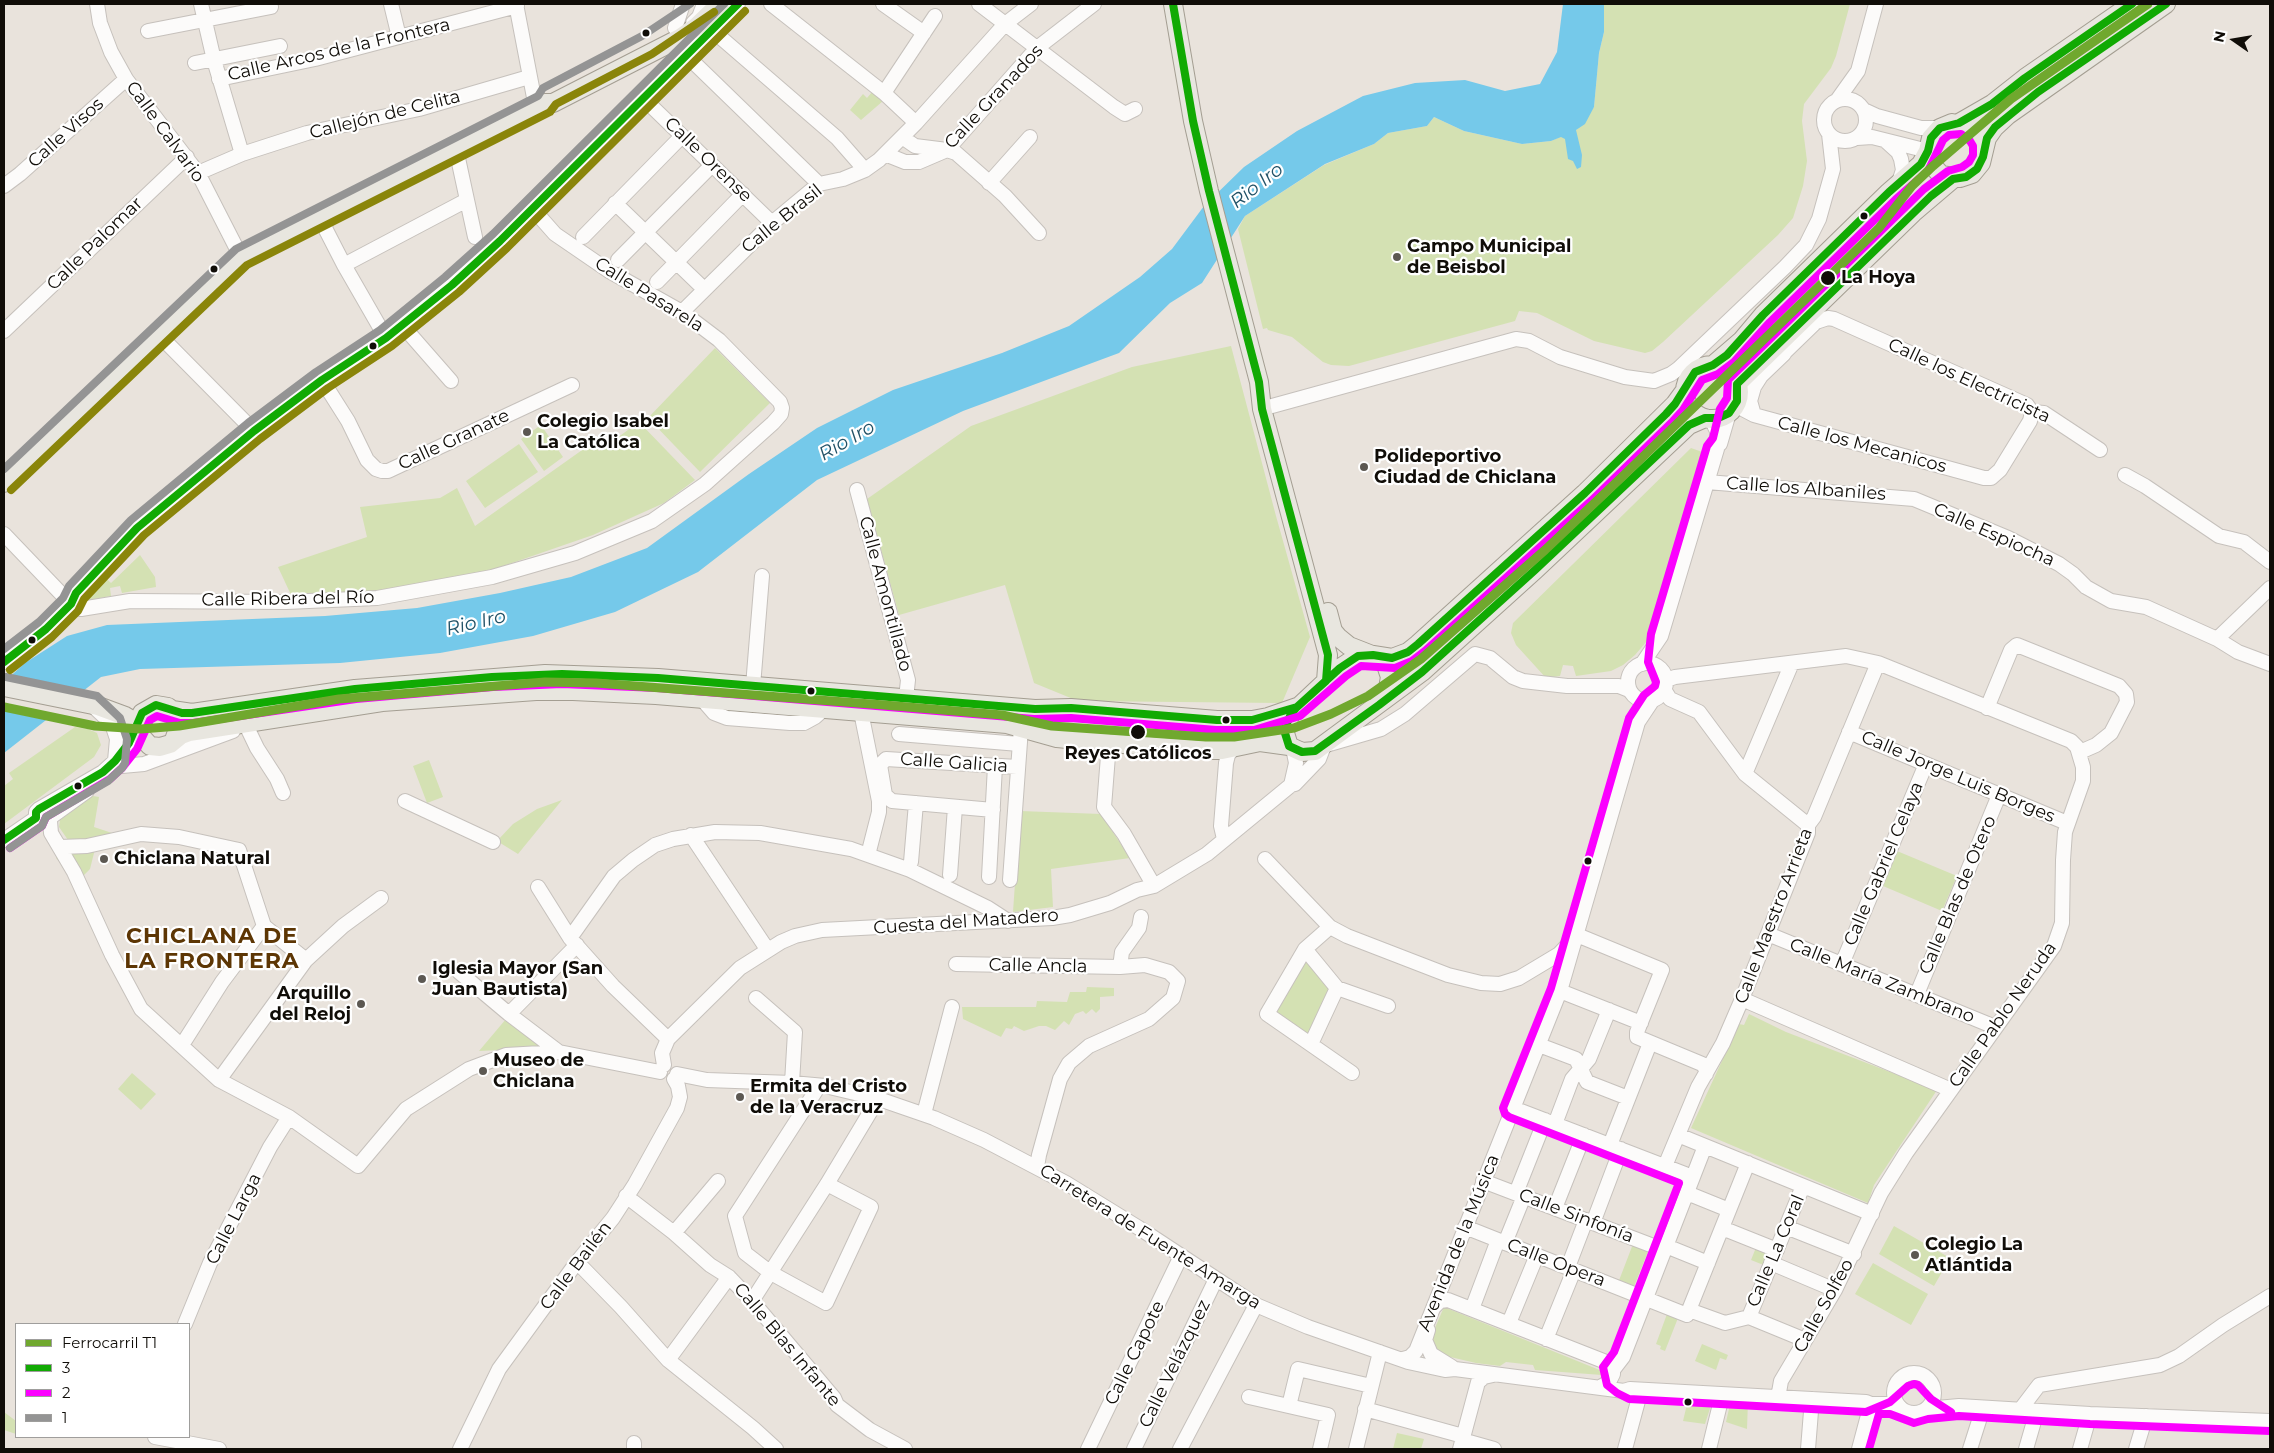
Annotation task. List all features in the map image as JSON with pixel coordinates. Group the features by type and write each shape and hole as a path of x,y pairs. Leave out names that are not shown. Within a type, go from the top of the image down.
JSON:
{"main road":[{"path":"541,106 548,97 675,28 708,4"},
{"path":"4,483 158,334 241,257 666,45 697,26 708,4"},
{"path":"1173,4 1193,121 1259,382 1262,409 1328,655 1326,681"},
{"path":"1708,419 1696,414 1690,407 1686,399 1687,382 1695,372 1713,366 1742,340 1763,315 1921,164 1928,151 1931,138 1940,128 1959,123 1992,104 2025,78 2132,4"},
{"path":"1737,384 1914,213 1953,179 1966,177 1977,169 1981,163 1987,138 1994,128 2008,115 2166,4"},
{"path":"1959,123 1969,126 1978,134 1984,150"},
{"path":"1928,151 1930,162 1937,171 1953,179"},
{"path":"151,706 142,713 137,725 141,739 155,747 165,746 189,732 246,725 382,702 536,691 607,692 701,698 1006,724 1020,736 1205,750 1222,750 1260,742 1291,747 1302,752 1310,752 1325,746 1422,672 1535,570 1689,426 1708,419 1724,416 1732,409 1738,396 1737,384 1728,370 1713,366"},
{"path":"1259,382 1272,406 1333,631 1349,646 1385,662 1390,677 1388,688 1379,705"},
{"path":"1291,747 1284,730 1291,714 1297,707 1349,660 1362,655 1392,658 1408,652 1418,644 1586,493 1675,404 1686,388"},
{"path":"90,704 99,701 141,707 162,705 172,710 192,713 364,688 545,674 591,674 1034,709 1071,708 1230,721 1268,717 1297,707"},
{"path":"4,687 112,710 137,725"},
{"path":"172,710 180,726 174,740"}],"street":[{"name":"Calle Calvario","path":"97,4 100,23 110,52 126,79 198,173 241,257"},
{"path":"201,4 214,60 242,154"},
{"path":"148,31 271,7 270,4"},
{"path":"391,4 399,37"},
{"path":"675,28 683,4"},
{"path":"4,662 46,629 71,604 76,592 137,528 254,431 322,380 386,338 452,285 500,241 738,4"},
{"path":"771,4 884,93 916,123"},
{"path":"883,4 924,33"},
{"path":"979,4 1125,114 1135,109"},
{"name":"Calle Brasil","path":"682,312 704,288 772,223 819,184 843,179 865,170 884,154 916,123 1005,24 1031,4"},
{"name":"Calle Granados","path":"884,154 905,162 918,162 947,150 1037,48 1094,4"},
{"path":"1272,406 1516,339 1529,341 1560,357 1626,377 1654,380 1671,374 1802,250 1819,219 1833,169 1854,139 1862,134 1866,122 1858,87 1858,71 1876,4"},
{"path":"517,5 529,77 541,106"},
{"name":"Calle Arcos de la Frontera","path":"220,79 314,59 517,5"},
{"path":"884,93 935,16"},
{"path":"712,30 837,138 865,170"},
{"path":"195,63 280,46"},
{"path":"686,55 819,184"},
{"path":"1833,169 1829,134 1824,124 1825,111 1828,106 1838,99 1858,71"},
{"name":"Callejón de Celita","path":"198,173 242,154 308,133 419,109 529,77"},
{"name":"Calle Visos","path":"4,186 20,174 126,79"},
{"name":"Calle Orense","path":"643,98 772,223"},
{"path":"1838,99 1850,99 1877,116 1921,128 1940,128"},
{"path":"1829,134 1839,141 1872,137 1928,151"},
{"path":"583,237 682,136"},
{"path":"902,137 915,146 956,153 1024,215 1039,234"},
{"path":"989,183 1030,137"},
{"path":"1886,141 1898,152 1902,159 1903,170 1898,185"},
{"path":"456,150 475,237"},
{"name":"Calle Palomar","path":"4,331 187,157"},
{"path":"618,260 712,165"},
{"path":"657,282 743,194"},
{"path":"344,265 467,200"},
{"path":"615,203 704,288"},
{"name":"Calle Pasarela","path":"532,208 555,234 609,271 682,312 719,340 780,402 782,408"},
{"path":"323,216 326,230 344,265 386,338"},
{"name":"Calle los Electricista","path":"1784,353 1816,322 1828,318 1834,319 2027,405 2032,412 2044,413 2100,450"},
{"path":"402,324 451,381"},
{"path":"158,334 254,431"},
{"path":"1764,358 1784,353"},
{"path":"1754,415 1750,401 1754,388 1761,376 1784,353"},
{"name":"Calle Granate","path":"322,380 348,421 367,460 376,469 382,471 388,471 572,385"},
{"name":"Calle Ribera del Río","path":"71,604 81,609 130,601 286,602 377,598 492,577 575,553 637,528 677,505 705,484 766,429 780,414 782,408"},
{"path":"1717,449 1722,442 1732,409"},
{"name":"Calle los Mecanicos","path":"1732,409 1977,476 1991,478 2000,470 2030,421 2032,412"},
{"path":"1633,695 1629,674 1642,664 1661,636 1717,449 1717,431 1708,419"},
{"path":"2125,475 2145,486 2219,536 2244,542 2270,562"},
{"name":"Calle los Albaniles","path":"1707,482 1904,496"},
{"name":"Calle Amontillado","path":"857,490 908,680 906,698"},
{"name":"Calle Espiocha","path":"1904,496 2008,538 2059,564 2086,587 2111,601 2146,607 2217,639 2238,652 2270,664"},
{"path":"4,534 71,604"},
{"path":"753,686 762,576"},
{"path":"2217,639 2270,588"},
{"path":"1661,636 1662,642 1658,661 1670,699 1699,712 1746,774 1808,825"},
{"path":"1325,746 1381,729 1397,719 1475,654 1490,658 1513,677 1523,682 1567,686 1618,686 1641,701 1652,701 1664,680 1675,676 1846,656 1878,663 1987,708 2071,742 2080,752 2096,745 2111,733 2122,714 2127,698 2119,686 2018,644 2011,650 1987,708"},
{"path":"1746,774 1792,663"},
{"name":"Calle Maestro Arrieta","path":"1665,1166 1698,1087 1723,1043 1742,1000 1808,833 1808,825 1814,817 1878,663"},
{"path":"1642,664 1653,664 1664,680"},
{"name":"Avenida de la Música","path":"1403,1359 1410,1357 1416,1351 1562,985 1638,722 1639,706 1633,695"},
{"name":"Avenida de la Música","path":"1638,722 1652,701"},
{"path":"90,704 112,724 117,739 119,763"},
{"path":"861,712 880,801 880,812 868,855"},
{"path":"119,763 137,725"},
{"path":"119,763 144,764 246,725 283,794"},
{"name":"Calle Jorge Luis Borges","path":"1849,732 2067,823"},
{"path":"899,734 1020,736 1010,880"},
{"path":"1109,743 1104,807 1124,834 1154,886"},
{"path":"1224,840 1221,826 1226,763 1228,755 1235,746"},
{"name":"Cuesta del Matadero","path":"668,1039 740,968 768,949 795,936 822,930 1008,922 1070,915 1154,886 1196,862 1291,785 1295,784 1319,759 1325,746"},
{"path":"4,840 45,816 103,772 155,747"},
{"path":"1291,747 1296,763 1291,785"},
{"name":"Calle Pablo Neruda","path":"1872,1214 1881,1193 1897,1167 2046,958 2058,936 2063,912 2062,867 2067,823 2083,781 2080,752"},
{"name":"Calle Galicia","path":"916,803 889,800 885,795 880,765 886,759 1017,767"},
{"name":"Calle Gabriel Celaya","path":"1842,964 1926,764"},
{"path":"989,877 995,766"},
{"name":"Calle Blas de Otero","path":"1916,994 1999,795"},
{"path":"405,801 493,842"},
{"path":"912,862 916,803 993,810"},
{"path":"950,875 955,807"},
{"path":"45,816 51,833 74,872 112,955 141,1009 220,1080 289,1117 358,1166 406,1109 478,1065 506,1055 559,1052 662,1068 662,1053 668,1039 613,986 573,941 538,887"},
{"path":"509,1014 573,941 614,876 655,845 691,835 724,832 760,833 851,848 910,870 988,908 1008,922"},
{"path":"58,845 87,846 141,834 179,837 239,850 264,926 306,960"},
{"path":"691,835 768,949"},
{"path":"1265,859 1330,927 1448,975 1481,983 1500,984 1519,978 1544,964 1559,954 1577,936 1662,970 1637,1037 1702,1064 1706,1069 1706,1074"},
{"path":"220,1080 306,960 343,926 381,898"},
{"path":"1120,967 1122,952 1139,928 1141,917"},
{"path":"182,1045 222,982 264,926"},
{"path":"1330,927 1305,949 1267,1014 1352,1073"},
{"name":"Calle María Zambrano","path":"1768,934 1995,1027"},
{"path":"1305,949 1337,988 1388,1006"},
{"path":"1544,964 1549,963 1558,966 1562,985 1609,1010 1641,1022"},
{"name":"Calle Ancla","path":"956,964 1120,967 1145,965 1169,972 1178,981 1173,998 1149,1019 1089,1046 1069,1063 1060,1079 1038,1155 1037,1167"},
{"path":"459,972 509,1014 559,1052"},
{"path":"1311,1044 1337,988"},
{"path":"756,998 796,1032 792,1082"},
{"path":"1742,1000 1951,1090"},
{"path":"924,1114 952,1006"},
{"path":"1472,1309 1502,1241 1550,1122 1572,1079 1589,1059 1609,1010"},
{"path":"1546,1339 1571,1268 1590,1222 1615,1147 1628,1098 1650,1043"},
{"path":"1539,1045 1576,1059 1587,1082 1628,1098"},
{"name":"Carretera de Fuente Amarga","path":"662,1068 664,1080 669,1081 676,1077 707,1080 792,1082 876,1098 924,1114 984,1140 1037,1167 1123,1218 1256,1305 1308,1327 1403,1359 1445,1370 1456,1369 1624,1390 1812,1399 1892,1404 1900,1407"},
{"name":"Calle Bailén","path":"460,1449 499,1369 577,1262 613,1218 626,1196 677,1108 679,1092 676,1077"},
{"path":"819,1086 734,1216 745,1253 771,1273 826,1303 871,1207 828,1184"},
{"path":"752,1301 828,1184 872,1109 876,1098"},
{"path":"1513,1108 1685,1174 1689,1188 1729,1210"},
{"name":"Calle Larga","path":"185,1323 210,1263 270,1148 289,1117"},
{"path":"1555,1208 1584,1135"},
{"path":"1678,1135 1872,1214"},
{"path":"1602,1386 1610,1382 1613,1372 1621,1361 1705,1146"},
{"path":"1688,1312 1748,1163"},
{"path":"674,1232 718,1181"},
{"name":"Calle Sinfonía","path":"1484,1181 1656,1248 1660,1253 1660,1260"},
{"name":"Calle La Coral","path":"1748,1317 1804,1186"},
{"name":"Calle Blas Infante","path":"626,1196 674,1232 710,1264 729,1277 752,1301 834,1398 837,1405 870,1430 906,1449"},
{"name":"Calle Solfeo","path":"1778,1398 1781,1381 1835,1290 1872,1214"},
{"name":"Calle Opera","path":"1465,1227 1646,1298 1688,1312 1725,1323 1748,1317"},
{"path":"1786,1227 1854,1254"},
{"path":"1722,1228 1835,1290"},
{"path":"1666,1246 1708,1262"},
{"path":"1509,1324 1537,1255"},
{"name":"Calle Capote","path":"1088,1449 1181,1256"},
{"path":"577,1262 668,1360 753,1428 776,1449"},
{"path":"668,1360 729,1277"},
{"name":"Calle Velázquez","path":"1134,1449 1216,1279"},
{"path":"2020,1410 2039,1385 2160,1365 2179,1356 2223,1325 2270,1296"},
{"path":"1434,1307 1440,1301 1448,1300 1606,1362 1616,1380 1636,1390 1625,1449"},
{"path":"1180,1449 1256,1305"},
{"path":"1748,1317 1805,1340"},
{"path":"1427,1324 1428,1331 1425,1340 1431,1354 1456,1369"},
{"path":"1356,1449 1380,1352"},
{"path":"1289,1406 1298,1369 1372,1386"},
{"path":"1959,1406 1956,1402 1943,1396 1924,1376 1914,1373 1903,1377 1896,1386 1895,1397 1900,1407 1915,1413 1926,1409 1959,1406 2090,1414 2270,1421"},
{"path":"1462,1442 1478,1382 1484,1377 1494,1375"},
{"path":"1926,1409 1933,1400 1932,1384"},
{"name":"Carretera de Fuente Amarga","path":"1868,1403 1896,1386"},
{"path":"1709,1449 1722,1396"},
{"path":"1249,1397 1328,1415 1320,1449"},
{"path":"1808,1449 1812,1399"},
{"path":"1859,1449 1868,1403"},
{"path":"1970,1449 1982,1408"},
{"path":"1365,1409 1462,1442 1494,1449"},
{"path":"2026,1449 2037,1411"},
{"path":"2080,1449 2090,1414"},
{"path":"2136,1449 2146,1416"},
{"path":"160,1438 219,1449"}],"green space":[{"path":"1604,4 1850,4 1831,68 1804,104 1802,121 1807,161 1803,186 1793,218 1778,235 1663,342 1652,351 1645,353 1594,341 1537,313 1519,311 1515,321 1349,366 1331,365 1323,362 1292,337 1268,330 1267,328 1263,329 1238,229 1245,216 1324,165 1374,144 1388,133 1427,126 1434,117 1464,131 1522,144 1551,141 1576,130 1594,107 1599,53 1604,32"},
{"path":"872,92 883,101 861,120 850,110 863,94 867,98"},
{"path":"1231,346 1310,637 1282,703 1078,701 1034,683 1005,585 899,615 867,499 971,426 1132,367"},
{"path":"715,348 770,403 700,472 648,418"},
{"path":"639,422 695,480 664,503 593,535 483,573 376,593 292,597 278,567 367,537 360,507 440,498 457,488 475,526 592,443 599,451"},
{"path":"541,425 563,457 544,471 521,439"},
{"path":"519,444 538,472 485,508 466,481"},
{"path":"1691,448 1705,453 1654,625 1647,641 1623,665 1611,671 1576,676 1573,666 1563,665 1560,676 1546,678 1516,645 1511,633 1513,623"},
{"path":"140,555 155,577 156,587 122,593 120,586 110,588 111,596 89,600 88,597 105,577 111,583"},
{"path":"75,727 97,733 101,745 94,757 4,824 4,786 13,779 9,773"},
{"path":"429,760 443,797 427,803 413,766"},
{"path":"93,796 99,797 94,827 115,834 86,842 68,840 59,827 60,820"},
{"path":"562,800 518,854 497,841 513,824 537,809"},
{"path":"1020,811 1101,814 1130,858 1051,869 1053,907 1013,912"},
{"path":"60,847 95,849 90,869 77,882 56,858"},
{"path":"1897,851 1957,876 1942,911 1883,886"},
{"path":"1304,955 1332,989 1310,1038 1272,1014"},
{"path":"1087,987 1114,988 1114,996 1100,997 1100,1009 1096,1013 1092,1009 1086,1014 1083,1011 1075,1014 1069,1025 1064,1021 1055,1030 1046,1026 1039,1026 1024,1031 1014,1026 1012,1029 1006,1028 1001,1037 963,1019 962,1007 1036,1007 1037,1001 1067,1002 1070,992 1086,992"},
{"path":"1749,1014 1786,1032 1937,1090 1874,1185 1868,1203 1691,1128 1739,1024 1744,1025"},
{"path":"506,1019 545,1048 479,1051"},
{"path":"132,1073 156,1094 141,1110 118,1089"},
{"path":"1894,1226 1950,1258 1934,1286 1879,1254"},
{"path":"1633,1244 1649,1249 1633,1289 1618,1283"},
{"path":"1757,1245 1772,1252 1766,1266 1751,1260"},
{"path":"1873,1263 1928,1294 1911,1325 1855,1294"},
{"path":"1444,1307 1602,1371 1602,1375 1535,1370 1533,1365 1506,1362 1500,1366 1446,1356 1437,1352 1431,1337"},
{"path":"1667,1314 1678,1318 1665,1351 1656,1344"},
{"path":"1702,1344 1728,1355 1726,1360 1720,1358 1716,1370 1695,1361"},
{"path":"1713,1399 1705,1424 1683,1421 1688,1400"},
{"path":"1731,1400 1748,1401 1747,1429 1726,1422"},
{"path":"4,1412 15,1420 15,1434 4,1430"},
{"path":"1397,1433 1424,1439 1421,1449 1393,1449"}],"water":[{"name":"Rio Iro","path":"1563,4 1604,4 1604,32 1599,53 1594,107 1585,124 1576,130 1582,155 1581,167 1577,169 1573,161 1568,159 1565,139 1561,137 1551,141 1522,144 1464,131 1434,117 1427,126 1388,133 1374,144 1325,164 1245,216 1202,283 1170,303 1119,353 963,411 817,480 698,572 615,612 533,636 440,653 340,663 140,669 101,677 4,753 4,682 25,663 67,636 107,625 325,616 417,608 500,593 571,577 647,548 749,474 817,428 893,390 1002,353 1069,326 1140,277 1172,249 1204,206 1244,167 1297,131 1363,96 1415,83 1465,80 1505,91 1540,84 1557,52"}],"pier":[{"path":"4,678 86,692 51,721 4,711"}],"rail line":[{"name":"T1","path":"4,707 95,726 141,729 179,726 339,699 545,682 596,683 884,705 1002,715 1052,726 1206,737 1234,737 1294,728 1331,714 1368,696 1421,659 1545,550 1624,475 1879,228 1912,186 1933,166 2011,99 2148,4"}],"transit line":[{"name":"1","path":"4,469 236,249 538,96 543,88 642,36 690,4"},
{"name":"1","path":"4,649 39,622 63,598 69,586 131,520 248,423 316,372 380,330 445,277 493,234 724,4"},
{"name":"3","path":"4,662 46,629 71,604 76,593 137,528 254,431 322,380 386,338 452,285 500,241 738,4"},
{"name":"3","path":"4,840 36,818 36,812 39,809 103,772 115,761 129,743 142,713 156,705 182,713 192,713 355,689 492,677 562,674 658,678 1035,709 1071,708 1217,720 1252,720 1297,707 1326,681 1328,655 1262,409 1259,382 1209,191 1193,121 1173,4"},
{"name":"3","path":"2132,4 2025,78 1992,104 1959,123 1940,128 1931,138 1928,151 1921,164 1889,192 1763,315 1727,355 1713,365 1695,372 1675,404 1666,414 1585,493 1418,644 1408,652 1392,658 1373,655 1358,656 1340,668 1297,707 1291,714 1284,730 1289,746 1302,752 1315,751 1379,705 1422,672 1535,570 1689,425 1705,418 1718,418 1729,413 1737,401 1737,384 1931,196 1953,179 1966,177 1977,169 1983,157 1987,138 1995,127 2038,92 2166,4"},
{"path":"10,670 52,637 78,611 84,599 144,535 260,439 328,388 392,346 459,292 507,248 745,11"},
{"path":"11,490 247,265 550,112 556,104 652,54 714,12"},
{"name":"2","path":"10,848 42,826 46,817 110,779 122,768 137,749 150,720 157,716 180,723 193,723 356,699 493,687 562,684 657,688 1034,719 1071,718 1216,730 1254,730 1300,716 1346,676 1361,666 1395,668 1412,661 1425,651 1592,500 1673,421 1683,410 1702,380 1718,374 1734,362 1770,322 1896,199 1928,171 1943,140 1949,135 1961,134 1973,146 1973,155 1969,162 1962,167 1948,171 1924,189 1728,380 1727,398 1720,409 1713,438 1707,446 1651,634 1648,662 1656,682 1655,686 1644,695 1629,718 1551,988 1503,1108 1505,1114 1509,1117 1679,1183 1614,1352 1603,1367 1607,1385 1617,1393 1629,1399 1866,1412 1890,1402 1908,1386 1914,1384 1918,1385 1931,1399 1951,1412"},
{"name":"1","path":"6,677 97,696 120,718 127,739 125,763 122,768 108,781 46,817 42,826 10,848"},
{"name":"2","path":"1869,1449 1879,1414 1890,1414 1914,1423 1928,1419 1959,1416 2090,1424 2270,1431"}],"place":[{"name":"Campo Municipal de Beisbol","path":"1397,257"},
{"name":"La Hoya","path":"1828,278"},
{"name":"Colegio Isabel La Católica","path":"527,432"},
{"name":"Polideportivo Ciudad de Chiclana","path":"1364,467"},
{"name":"Reyes Católicos","path":"1138,732"},
{"name":"Chiclana Natural","path":"104,859"},
{"name":"Iglesia Mayor (San Juan Bautista)","path":"422,979"},
{"name":"Arquillo del Reloj","path":"361,1004"},
{"name":"Museo de Chiclana","path":"483,1071"},
{"name":"Ermita del Cristo de la Veracruz","path":"740,1097"},
{"name":"Colegio La Atlántida","path":"1915,1255"}],"district":[{"name":"CHICLANA DE LA FRONTERA","path":"212,950"}]}
